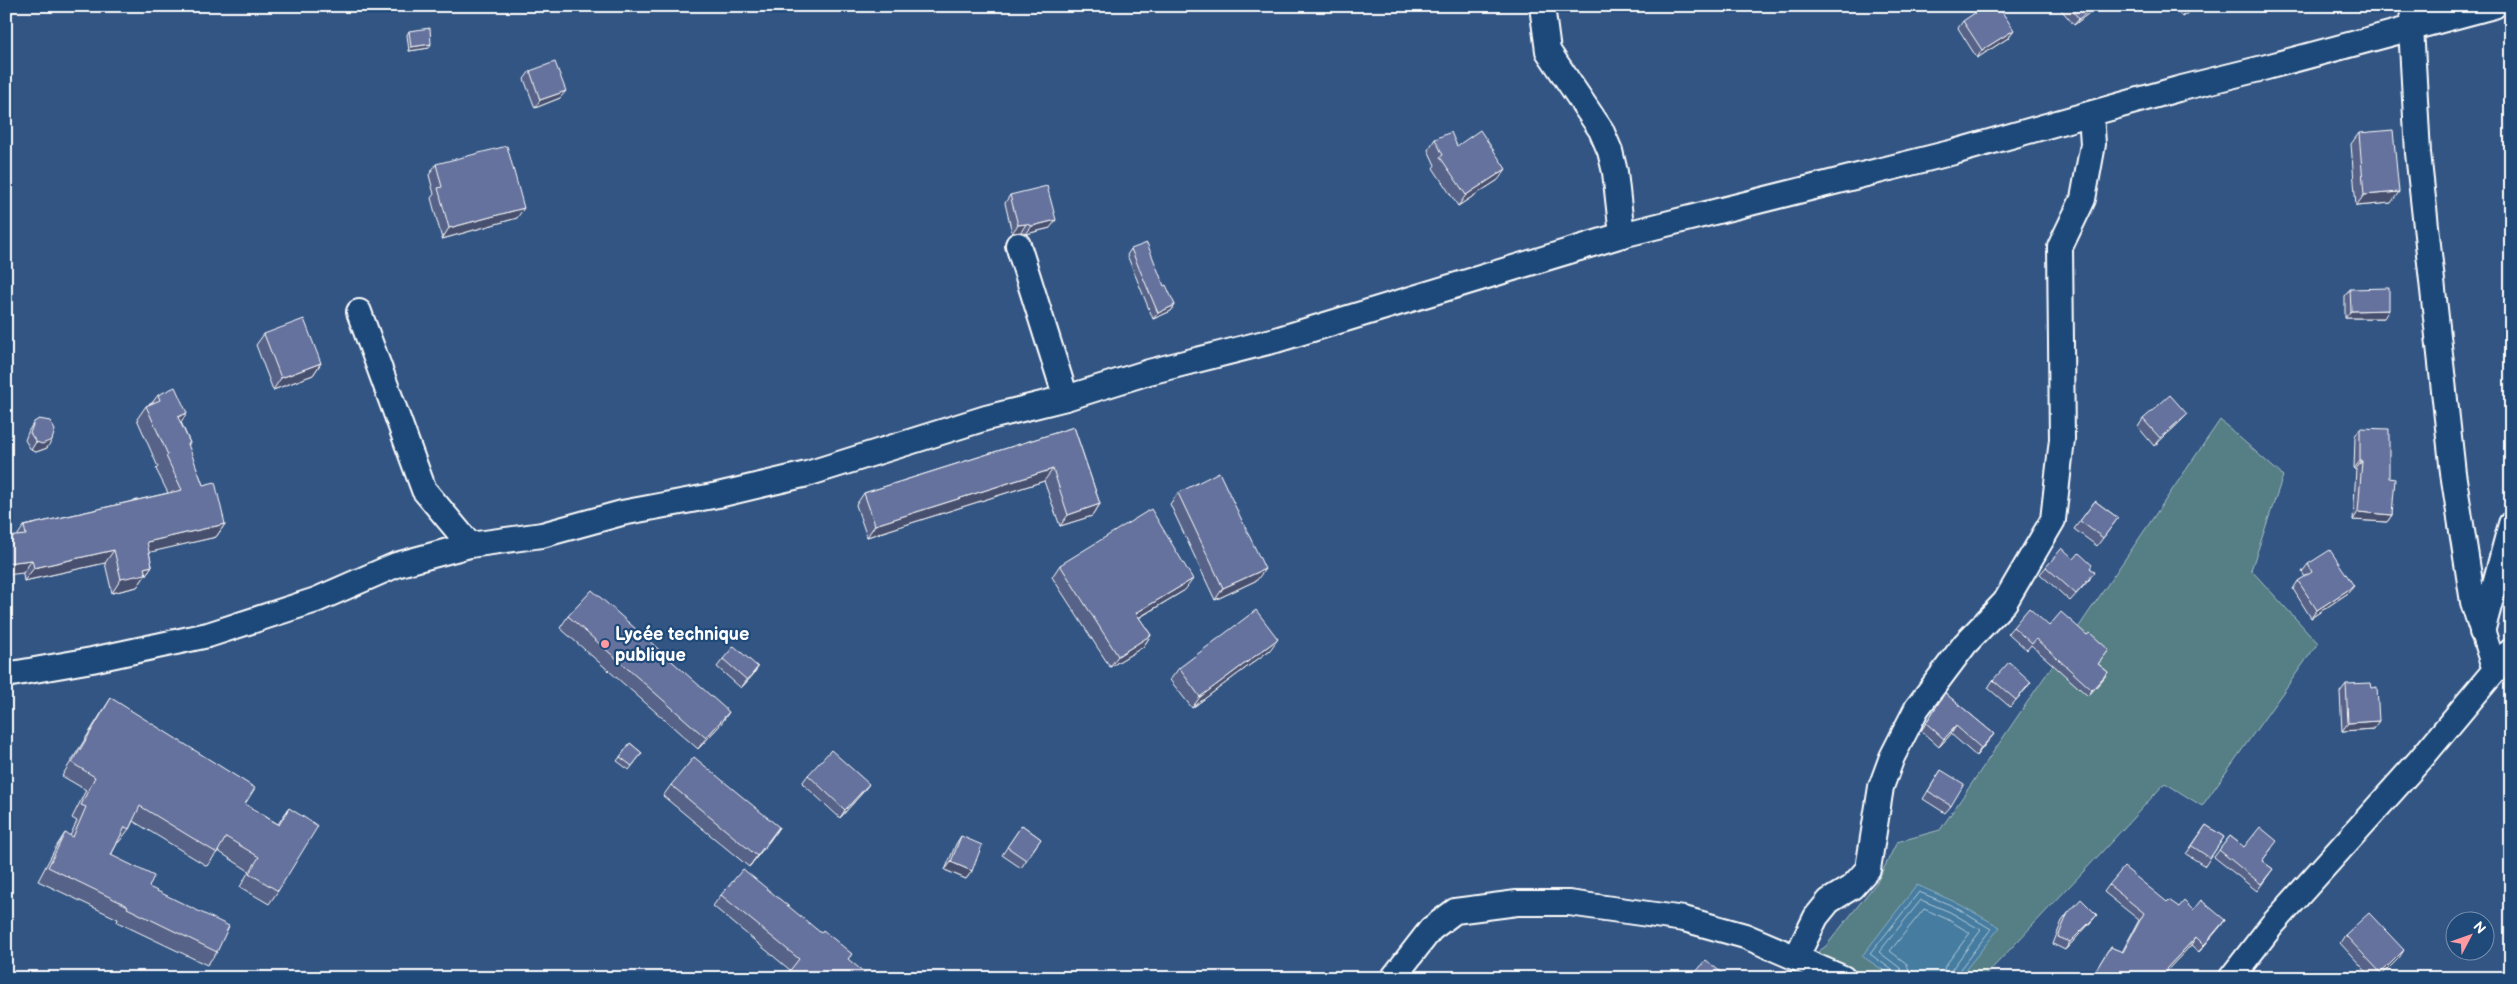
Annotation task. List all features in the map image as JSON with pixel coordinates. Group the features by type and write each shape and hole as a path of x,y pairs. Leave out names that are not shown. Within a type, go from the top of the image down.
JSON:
{"street":[{"path":"1542,6 1548,51 1601,130 1610,152 1615,172 1622,235"},
{"path":"6,675 92,660 208,634 316,600 396,565 470,545 542,535 622,513 718,495 807,474 986,418 1066,398 1150,372 1276,340 1622,235 1954,152 2091,114 2413,17 2494,6"},
{"path":"2413,17 2418,153 2452,464 2473,602 2495,670"},
{"path":"1797,956 1820,912 1829,901 1852,887 1868,869 1881,787 1892,757 1917,708 1965,644 2005,602 2053,520 2062,439 2060,247 2083,199 2093,144 2091,114"},
{"path":"1018,245 1066,398"},
{"path":"360,312 424,490 470,545"},
{"path":"2482,632 2511,524"},
{"path":"2231,978 2272,925 2420,760 2511,650"},
{"path":"1393,978 1431,929 1455,911 1517,903 1570,903 1684,920 1745,936 1797,956 1843,978"}],"green space":[{"path":"2220,420 2283,476 2251,570 2318,643 2202,806 2165,783 1983,978 1783,978 1826,946 1877,882 1897,842 1940,830"}],"water":[{"path":"1917,885 1955,902 2000,927 1959,978 1895,978 1862,956"}],"building":[{"path":"1985,6 1998,6 2014,30 1982,50 1963,21"},
{"path":"2069,6 2094,6 2079,19"},
{"path":"430,28 431,44 411,47 409,31"},
{"path":"555,62 566,91 540,100 530,71"},
{"path":"1480,130 1506,169 1466,195 1440,157 1443,155 1435,139 1451,132 1457,146"},
{"path":"2393,130 2399,192 2364,195 2359,133"},
{"path":"507,146 524,208 449,228 438,188 442,187 436,164"},
{"path":"1047,186 1056,220 1032,226 1026,224 1018,225 1010,195"},
{"path":"1147,243 1164,286 1166,285 1175,305 1158,313 1131,249"},
{"path":"2389,288 2389,310 2351,311 2350,289"},
{"path":"304,319 321,363 281,378 264,334"},
{"path":"175,387 187,413 178,417 190,443 188,444 203,485 215,482 225,524 147,542 152,566 144,568 146,574 121,579 114,550 34,568 32,560 6,563 6,537 26,535 24,526 182,490 146,406 160,400 158,395"},
{"path":"2170,395 2187,414 2160,438 2143,419"},
{"path":"39,419 50,421 55,430 52,440 42,444 36,442 30,433 34,422"},
{"path":"1074,427 1100,504 1068,515 1053,469 875,525 864,493"},
{"path":"2360,428 2389,429 2389,478 2395,479 2392,515 2358,512 2362,461 2360,461"},
{"path":"1219,472 1265,569 1223,588 1178,493"},
{"path":"2095,501 2118,518 2103,538 2080,521"},
{"path":"1151,509 1193,579 1136,613 1151,635 1118,656 1060,565"},
{"path":"2062,548 2074,559 2079,553 2092,565 2090,568 2095,572 2076,594 2046,567"},
{"path":"2330,550 2354,586 2317,610 2298,581 2312,572 2308,564"},
{"path":"592,590 729,712 706,738 568,616"},
{"path":"2029,608 2049,626 2061,612 2087,635 2090,633 2109,650 2098,664 2108,672 2092,690 2036,639 2032,644 2013,627"},
{"path":"1256,610 1278,639 1200,697 1179,668"},
{"path":"734,646 758,667 747,680 723,659"},
{"path":"2009,662 2031,682 2016,700 1993,680"},
{"path":"2370,683 2371,688 2377,687 2379,721 2348,723 2346,684"},
{"path":"1945,693 1994,734 1981,748 1956,726 1944,739 1926,723"},
{"path":"111,698 255,788 245,804 279,825 289,808 318,826 278,891 249,873 259,857 226,837 217,853 140,806 129,829 125,827 111,855 154,876 149,887 229,926 217,952 48,867 65,833 73,837 86,807 81,805 95,777 72,763"},
{"path":"630,743 642,753 632,766 620,757"},
{"path":"831,750 869,784 845,810 808,775"},
{"path":"694,757 779,827 757,856 671,785"},
{"path":"1941,770 1964,784 1951,806 1928,791"},
{"path":"1022,825 1041,839 1026,860 1007,847"},
{"path":"2206,825 2224,837 2210,858 2192,846"},
{"path":"2260,827 2277,841 2262,861 2273,869 2261,884 2219,850 2230,836 2244,847"},
{"path":"961,836 982,845 972,871 951,862"},
{"path":"2124,867 2167,902 2169,900 2179,907 2184,901 2193,910 2201,900 2225,920 2204,945 2196,937 2165,970 2167,972 2164,978 2091,978 2110,947 2123,952 2144,913 2109,885"},
{"path":"743,869 821,933 823,930 852,954 848,959 871,978 784,978 799,959 721,895"},
{"path":"2081,899 2097,915 2070,942 2058,937 2068,913"},
{"path":"2369,913 2404,950 2381,973 2345,935"},
{"path":"1706,960 1728,978 1691,978"}],"place":[{"name":"Lycée technique publique","path":"605,644"}]}
